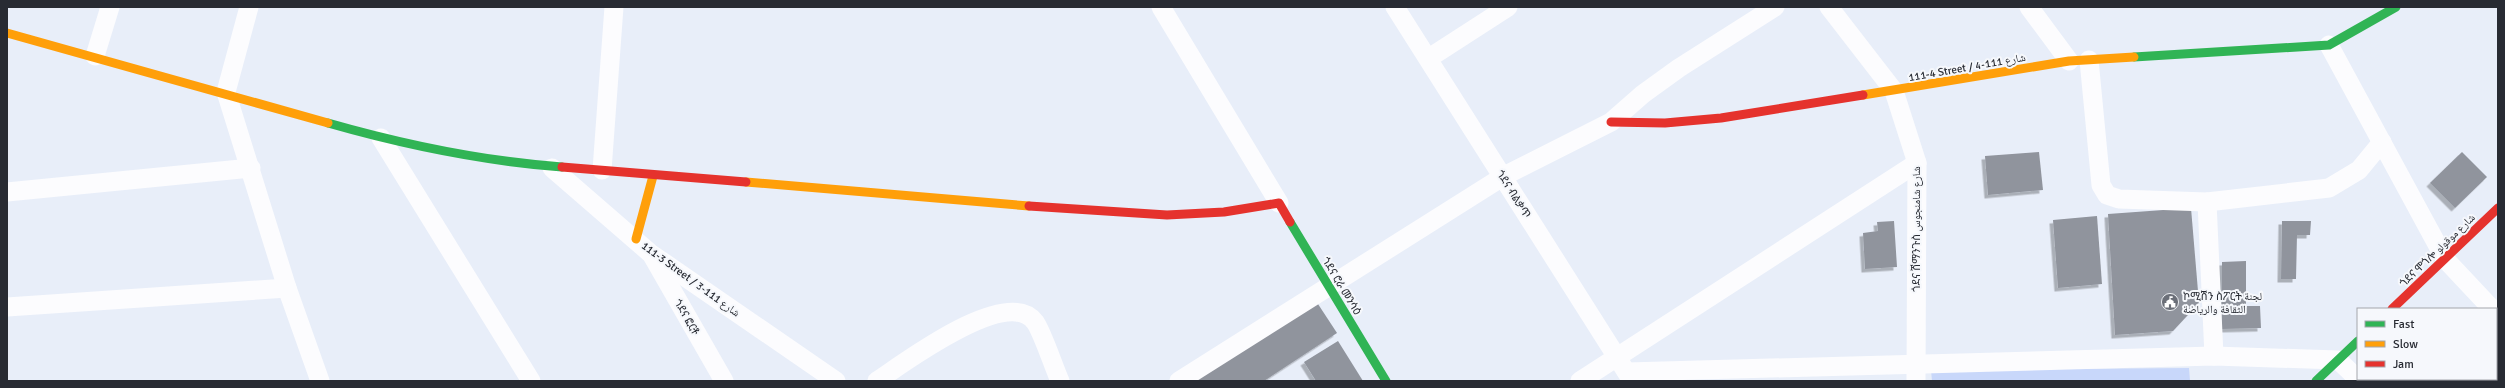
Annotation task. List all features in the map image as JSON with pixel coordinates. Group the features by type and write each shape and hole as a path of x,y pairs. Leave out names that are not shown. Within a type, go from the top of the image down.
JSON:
{"main road":[{"path":"2329,45 2396,7"},
{"path":"7,33 226,92 308,118 381,138 442,152 552,168 602,170 653,176 1087,211 1160,215 1224,212 1279,203"},
{"name":"111-4 Street / شارع 111-4","path":"1611,122 1665,123 1721,118 1894,91 2069,61 2329,45"},
{"path":"636,239 653,176"},
{"name":"ጎደና ሮራ መንሳዕ","path":"1279,203 1386,381"},
{"name":"ጎደና ሞጎሎ شارع موقولو","path":"2393,308 2498,208"},
{"path":"2316,381 2357,342"}],"street":[{"path":"95,56 110,7"},
{"path":"249,7 226,92 288,288 320,381"},
{"path":"602,170 614,7"},
{"path":"1161,7 1279,203"},
{"name":"ጎደና ብልቃጥ","path":"1395,7 1504,176 1625,370"},
{"path":"1429,58 1508,7"},
{"path":"1179,381 1329,288 1504,176 1611,122 1643,94 1679,68 1775,7"},
{"name":"ጎደና ሽማንጉስ شارع شامنجوس","path":"1829,7 1894,91 1916,163 1916,372"},
{"path":"2029,7 2069,61"},
{"path":"2329,45 2446,259 2491,308"},
{"path":"2089,60 2101,185 2107,195 2119,199 2207,202 2329,188 2359,170 2382,142"},
{"path":"381,138 531,381"},
{"path":"1625,370 1916,163"},
{"path":"7,192 251,168"},
{"name":"111-3 Street / شارع 111-3","path":"552,168 636,239 650,253 836,381"},
{"path":"2207,202 2214,356"},
{"name":"ጎደና ፎርቶ","path":"650,253 724,381"},
{"path":"7,307 288,288"},
{"path":"876,381 954,333 980,319 1005,312 1022,312 1035,322 1060,381"},
{"path":"1580,381 1625,370 1916,372 2214,356 2338,360 2357,378"}],"shaded area":[{"path":"2189,368 2190,381 1932,381 1931,370"}],"building":[{"path":"2039,152 2043,190 1988,195 1985,156"},
{"path":"2462,152 2487,177 2455,208 2430,183"},
{"path":"2191,208 2199,303 2173,331 2115,335 2108,214"},
{"path":"2097,216 2102,284 2058,288 2053,220"},
{"path":"1894,221 1897,267 1865,269 1863,233 1878,231 1877,222"},
{"path":"2282,221 2311,221 2310,235 2297,235 2296,279 2281,279"},
{"path":"2246,261 2246,306 2260,306 2261,328 2222,329 2222,262"},
{"path":"1316,301 1337,333 1264,381 1194,381"},
{"path":"1338,341 1363,381 1316,381 1304,362"}],"traffic: fast":[{"path":"2134,57 2329,45 2396,7"},
{"path":"328,123 444,151 503,161 562,167"},
{"path":"1290,222 1386,381"},
{"path":"2316,381 2357,342"}],"traffic: slow":[{"path":"7,33 328,123"},
{"path":"1863,95 2069,61 2134,57"},
{"path":"636,239 653,176"},
{"path":"746,182 1029,206"}],"traffic: jam":[{"path":"1611,122 1665,123 1721,118 1863,95"},
{"path":"562,167 746,182"},
{"path":"1029,206 1167,215 1224,212 1279,203 1290,222"},
{"path":"2393,308 2498,208"}],"place":[{"name":"ኮሚሽን ስፖርት لجنة الثقافة والرياضة","path":"2170,302"}]}
